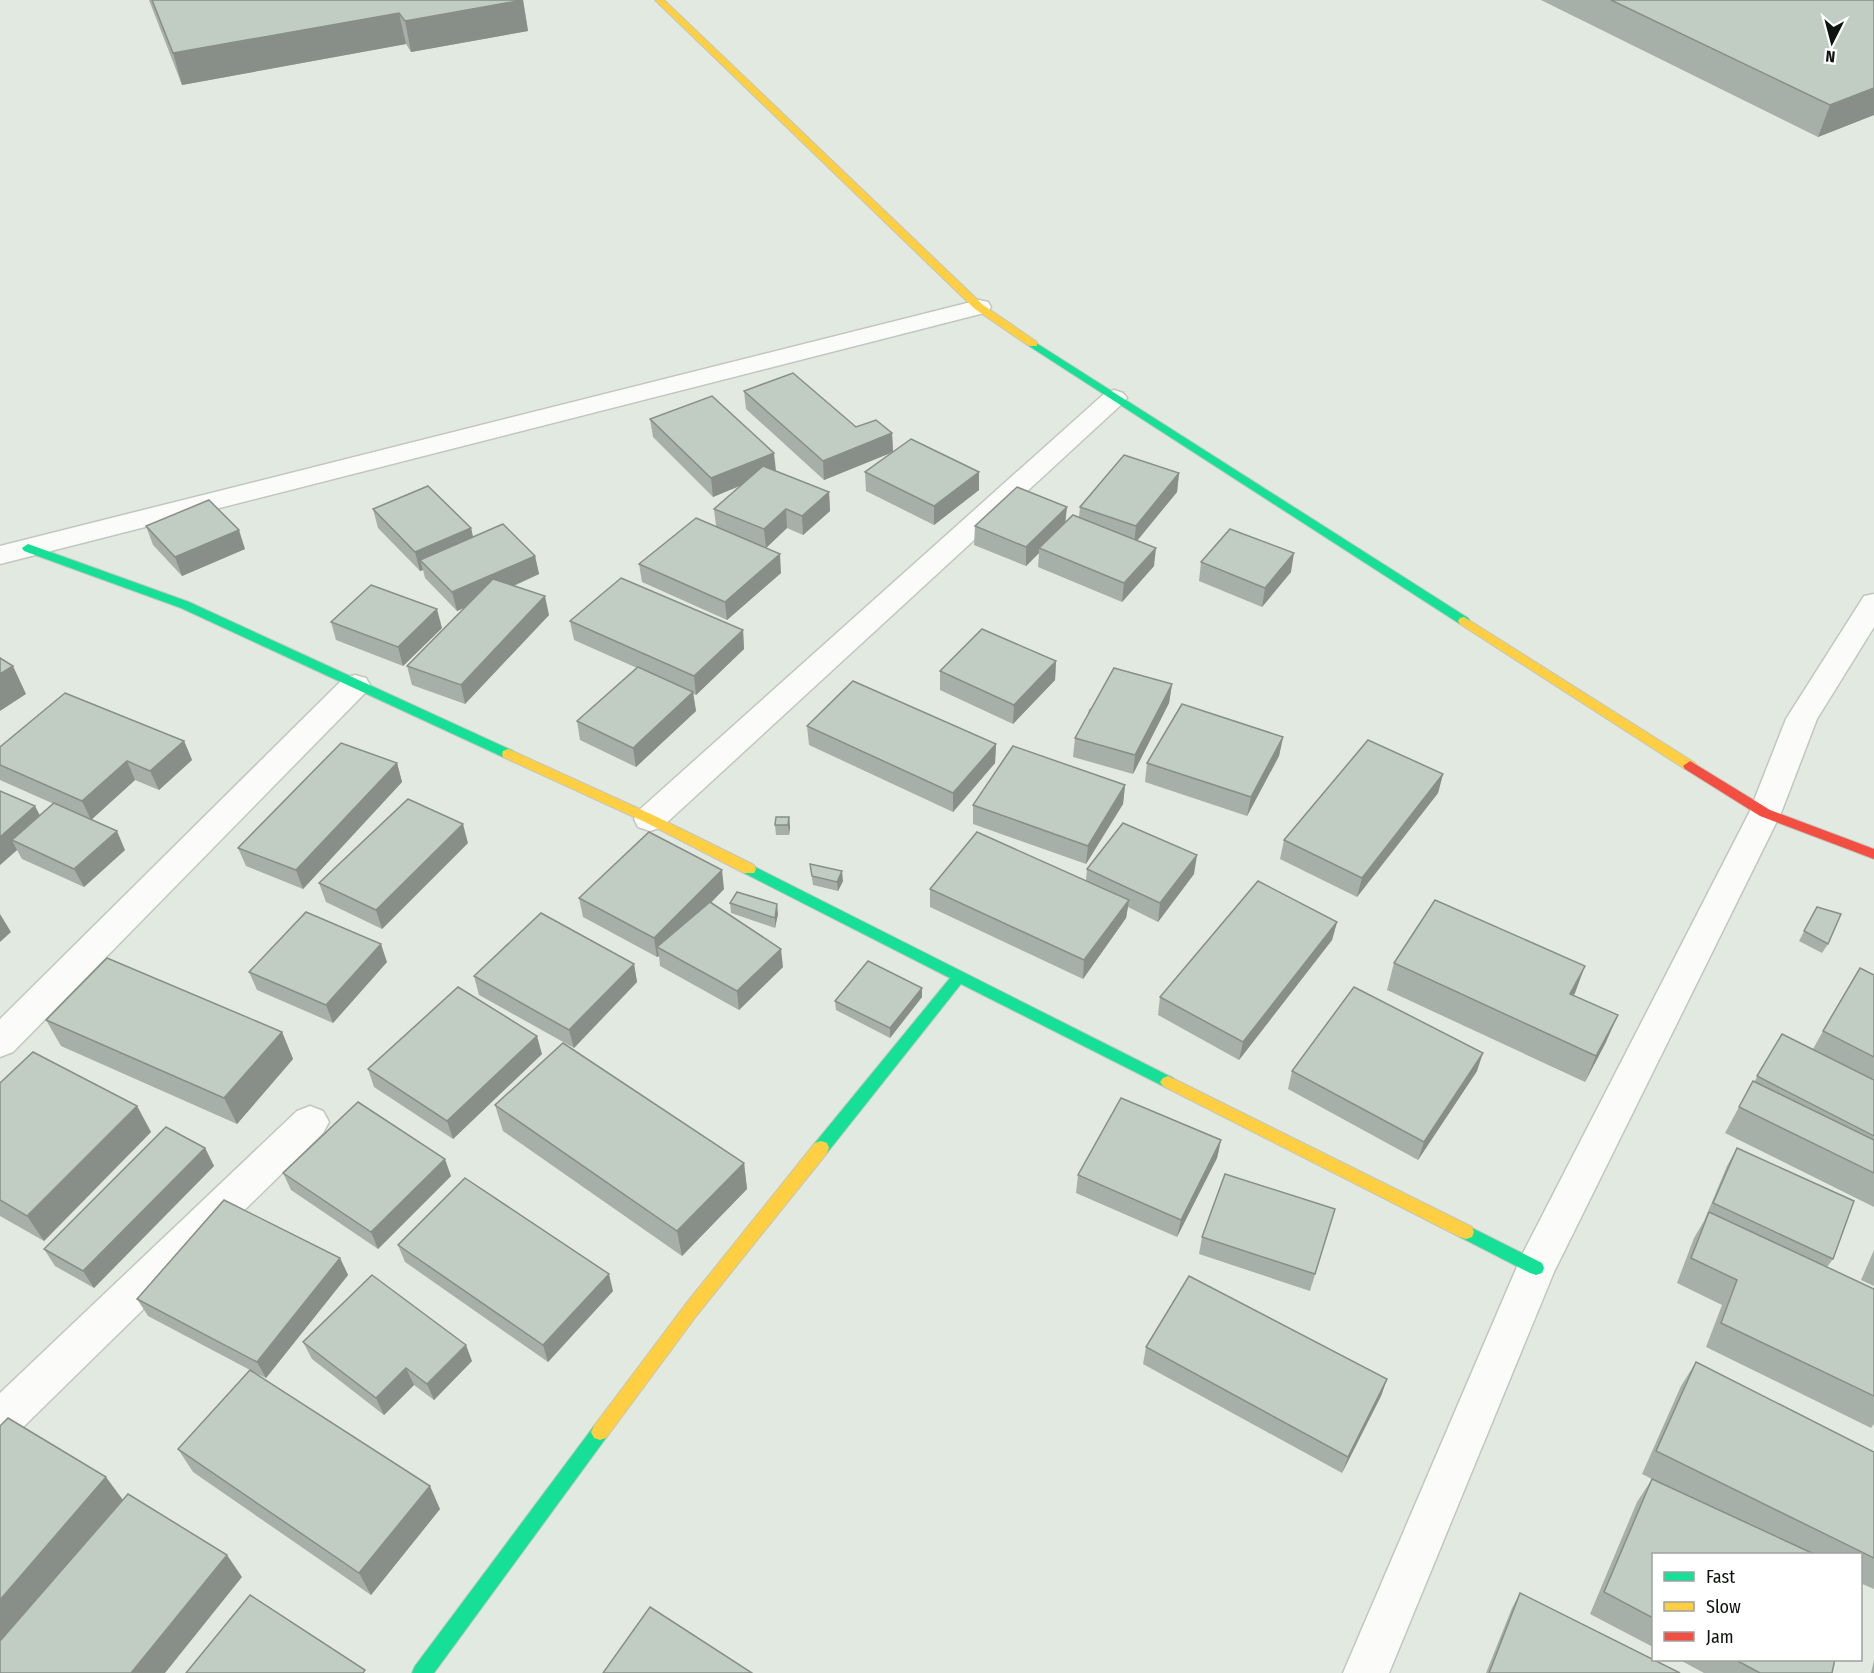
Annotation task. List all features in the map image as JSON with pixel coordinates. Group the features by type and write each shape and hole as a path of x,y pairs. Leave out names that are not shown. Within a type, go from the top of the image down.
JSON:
{"street":[{"path":"659,0 979,307 1114,398 1765,813 1874,854"},
{"path":"0,555 979,307"},
{"path":"650,819 1114,398"},
{"path":"28,548 185,605 356,686 650,819 1536,1268"},
{"path":"1366,1673 1536,1268 1765,813 1802,719 1874,603"},
{"path":"0,1042 356,686"},
{"path":"422,1673 691,1310 960,975"},
{"path":"0,1421 310,1122"}],"building":[{"path":"152,0 523,0 405,21 399,13 173,53"},
{"path":"1611,0 1874,0 1874,88 1830,105"},
{"path":"793,373 856,427 876,420 892,433 823,461 744,391"},
{"path":"712,396 774,453 711,478 650,419"},
{"path":"911,439 979,472 934,506 865,472"},
{"path":"1124,455 1179,473 1136,526 1080,507"},
{"path":"763,466 829,492 802,516 786,509 764,529 714,509"},
{"path":"428,486 471,528 415,552 373,509"},
{"path":"1017,487 1067,507 1026,547 975,526"},
{"path":"209,500 239,530 175,557 146,526"},
{"path":"1073,515 1156,548 1124,583 1039,548"},
{"path":"696,518 780,554 725,602 639,564"},
{"path":"503,524 535,556 452,592 420,560"},
{"path":"1230,529 1294,553 1265,588 1201,562"},
{"path":"621,578 743,630 694,676 570,621"},
{"path":"493,579 545,596 461,685 407,666"},
{"path":"371,585 437,609 398,647 331,622"},
{"path":"982,629 1056,661 1014,705 940,671"},
{"path":"0,658 13,666 0,674"},
{"path":"638,667 693,692 633,748 577,721"},
{"path":"1114,668 1172,684 1135,755 1075,738"},
{"path":"853,681 996,744 953,793 807,726"},
{"path":"65,693 184,741 150,771 127,761 82,801 0,765 0,747"},
{"path":"1182,704 1283,737 1251,797 1147,763"},
{"path":"1368,740 1443,774 1362,878 1284,840"},
{"path":"341,743 397,763 296,870 238,848"},
{"path":"1013,746 1125,785 1088,846 973,805"},
{"path":"0,791 35,806 0,837"},
{"path":"408,799 463,824 376,910 319,883"},
{"path":"54,803 117,831 74,869 12,840"},
{"path":"776,817 789,817 788,825 775,825"},
{"path":"1123,823 1197,855 1160,903 1087,869"},
{"path":"649,832 722,870 654,938 579,898"},
{"path":"977,832 1129,900 1084,960 930,889"},
{"path":"810,864 842,871 837,882 812,876"},
{"path":"1258,881 1337,922 1243,1042 1160,997"},
{"path":"737,892 777,904 775,918 730,903"},
{"path":"1435,900 1585,966 1570,994 1618,1015 1596,1056 1394,963"},
{"path":"710,902 781,949 737,991 657,947"},
{"path":"1817,907 1841,914 1828,944 1804,931"},
{"path":"306,912 381,944 326,1005 249,972"},
{"path":"541,913 634,964 569,1030 474,976"},
{"path":"107,958 282,1032 224,1098 46,1020"},
{"path":"868,961 922,988 890,1028 835,1001"},
{"path":"1860,968 1874,975 1874,1057 1823,1031"},
{"path":"458,987 537,1036 447,1121 368,1069"},
{"path":"1354,987 1483,1053 1424,1142 1292,1071"},
{"path":"1782,1034 1874,1080 1874,1136 1757,1076"},
{"path":"563,1043 744,1163 677,1231 495,1105"},
{"path":"33,1052 137,1106 27,1216 0,1200 0,1083"},
{"path":"1753,1081 1874,1140 1874,1173 1739,1107"},
{"path":"1121,1098 1221,1140 1181,1220 1078,1175"},
{"path":"358,1102 445,1159 371,1232 283,1173"},
{"path":"166,1127 205,1148 83,1271 44,1249"},
{"path":"1737,1148 1854,1201 1833,1259 1713,1203"},
{"path":"1225,1174 1335,1209 1315,1274 1202,1237"},
{"path":"465,1178 609,1274 543,1345 398,1245"},
{"path":"224,1200 340,1258 257,1362 137,1299"},
{"path":"1709,1212 1874,1289 1874,1396 1721,1323 1737,1280 1691,1258"},
{"path":"372,1275 466,1345 427,1384 406,1368 376,1398 303,1342"},
{"path":"1189,1276 1387,1379 1348,1457 1146,1347"},
{"path":"1696,1362 1874,1452 1874,1558 1656,1451"},
{"path":"250,1370 430,1486 359,1573 178,1449"},
{"path":"8,1418 106,1477 0,1600 0,1426"},
{"path":"1652,1479 1812,1553 1652,1553 1652,1617 1604,1592"},
{"path":"128,1494 227,1555 131,1673 0,1673 0,1641"},
{"path":"1520,1593 1680,1673 1489,1673"},
{"path":"250,1595 365,1670 363,1673 186,1673"},
{"path":"650,1607 752,1673 603,1673"},
{"path":"1738,1661 1835,1661 1832,1673 1760,1673"}],"traffic: fast":[{"path":"1033,344 1464,621"},
{"path":"28,548 185,605 508,754"},
{"path":"749,869 1168,1082"},
{"path":"821,1148 960,975"},
{"path":"1466,1232 1536,1268"},
{"path":"422,1673 600,1432"}],"traffic: slow":[{"path":"659,0 979,307 1033,344"},
{"path":"1464,621 1690,766"},
{"path":"508,754 650,819 749,869"},
{"path":"1168,1082 1466,1232"},
{"path":"600,1432 691,1310 821,1148"}],"traffic: jam":[{"path":"1690,766 1765,813 1874,854"}]}
